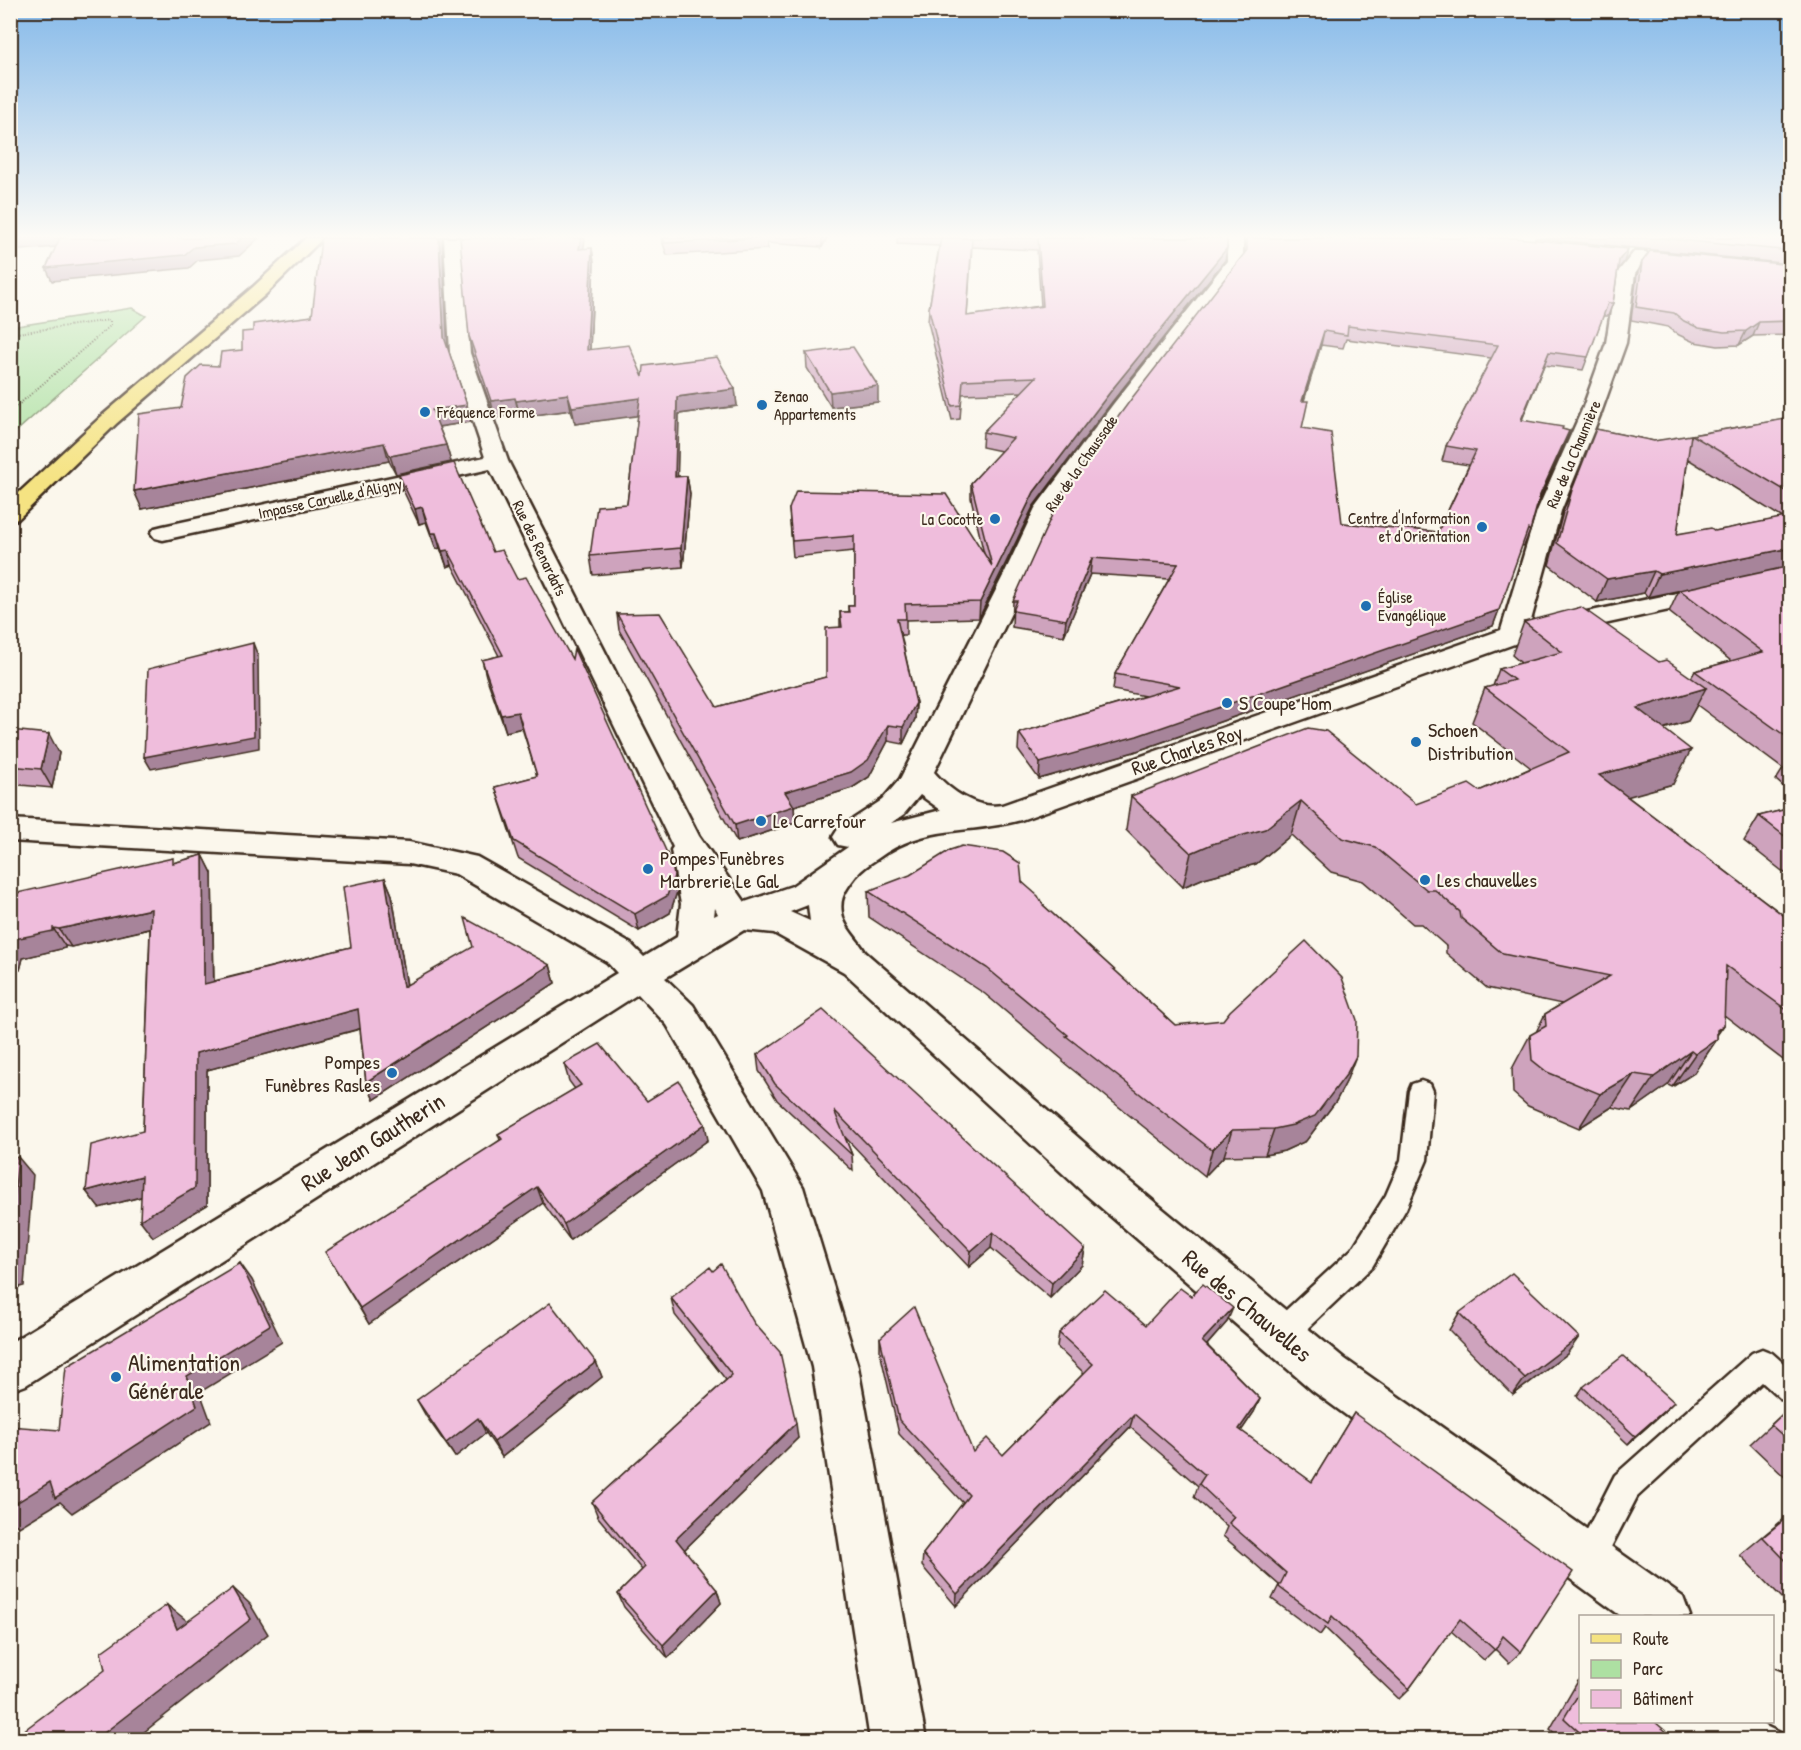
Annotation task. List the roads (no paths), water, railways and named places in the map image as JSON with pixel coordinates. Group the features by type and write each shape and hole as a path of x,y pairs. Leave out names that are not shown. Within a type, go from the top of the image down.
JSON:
{"main road":[{"path":"110,419 201,320"},
{"path":"10,514 110,419 226,320"}],"street":[{"name":"Rue des Renardats","path":"458,320 460,353 497,461 685,840 738,918"},
{"name":"Rue de la Chaussade","path":"738,918 783,880 893,807 913,783 1016,576 1047,508 1189,320"},
{"name":"Rue de la Chaumière","path":"1513,635 1549,511 1591,414 1616,343 1619,320"},
{"name":"Impasse Caruelle d'Aligny","path":"163,533 497,461"},
{"name":"Rue Charles Roy","path":"738,918 804,894 874,844 898,832 925,824 998,816 1513,635 1790,578"},
{"path":"918,771 925,783 936,794 954,805 969,811 998,816"},
{"path":"10,830 409,853 465,865 619,953 680,1015 782,1187 835,1367 898,1740"},
{"name":"Rue des Renardats","path":"685,840 698,904 694,943"},
{"name":"Rue des Chauvelles","path":"874,844 835,878 825,903 826,922 856,963 1098,1180 1329,1375 1661,1615"},
{"name":"Rue Jean Gautherin","path":"10,1369 570,1017 738,918"},
{"name":"Rue des Chauvelles","path":"738,918 762,918 783,922 856,963"},
{"path":"1774,1696 1791,1708"}],"lane":[{"path":"1281,1334 1362,1258 1397,1202 1413,1160 1421,1091"},
{"path":"1587,1561 1626,1486 1762,1363 1791,1388"}],"place":[{"name":"Zenao Appartements","path":"762,405"},
{"name":"Fréquence Forme","path":"425,412"},
{"name":"La Cocotte","path":"995,519"},
{"name":"Centre d'Information et d'Orientation","path":"1482,527"},
{"name":"Église Evangélique","path":"1366,606"},
{"name":"S Coupe Hom","path":"1227,703"},
{"name":"Schoen Distribution","path":"1416,742"},
{"name":"Le Carrefour","path":"761,821"},
{"name":"Pompes Funèbres Marbrerie Le Gal","path":"648,869"},
{"name":"Les chauvelles","path":"1425,880"},
{"name":"Pompes Funèbres Rasles","path":"392,1073"},
{"name":"Alimentation Générale","path":"116,1377"}]}
